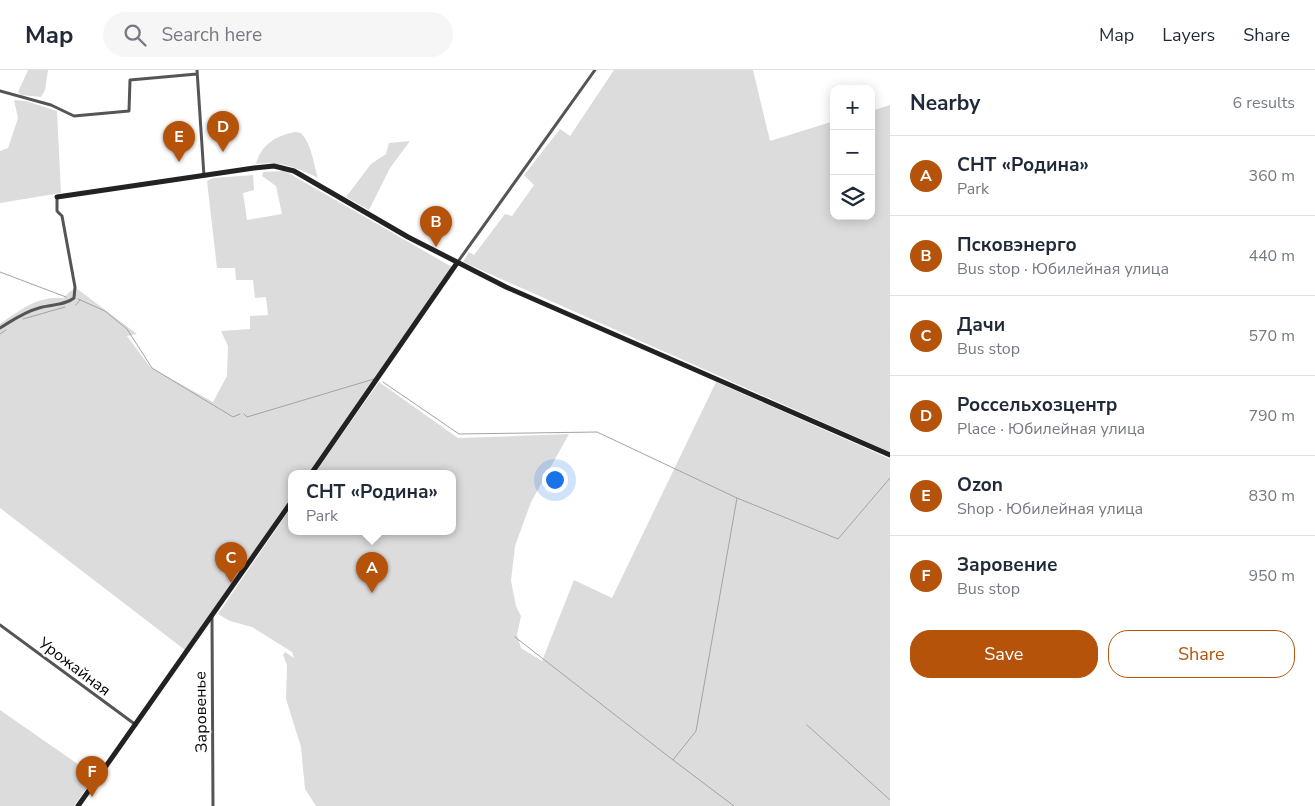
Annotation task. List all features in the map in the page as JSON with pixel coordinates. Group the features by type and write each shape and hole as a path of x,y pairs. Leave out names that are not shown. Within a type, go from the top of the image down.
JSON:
{"street":[{"path":"314,470 594,70"},
{"path":"0,91 51,105 74,116 129,112 130,80 197,72 204,176"},
{"path":"0,328 22,314 45,306 69,302 74,298 75,287 62,216 57,211 57,197 274,166 294,171 457,263 890,454"},
{"path":"78,806 288,508"},
{"name":"Заровенье","path":"212,618 214,806"},
{"name":"Урожайная","path":"0,625 136,725"}],"shaded area":[{"path":"28,70 48,70 45,90 41,97 21,95 18,92"},
{"path":"614,70 753,70 770,141 830,122 830,220 875,220 875,110 890,105 890,452 463,262 469,252 474,255 505,214 512,216 534,185 524,175 560,129 570,136"},
{"path":"14,100 26,101 57,111 61,193 0,203 0,151 8,148 18,118"},
{"path":"295,132 301,133 308,143 318,178 288,166 273,163 256,164 261,152 270,142"},
{"path":"410,141 390,168 369,210 346,197 371,164 386,154 389,143"},
{"path":"285,171 452,267 312,470 288,470 288,504 185,650 0,508 0,324 15,313 38,301 64,298 76,288 137,334 127,336 150,367 213,402 227,376 228,346 221,331 250,329 250,316 268,315 266,297 255,298 253,280 236,280 235,268 217,268 207,181 213,178 253,175 254,190 243,193 247,220 282,214 276,186 262,176 263,172"},
{"path":"379,382 458,438 569,434 531,502 515,546 511,581 516,606 521,616 517,635 521,648 542,661 574,580 612,598 716,382 890,459 890,806 316,806 305,789 301,747 286,699 287,665 283,655 285,652 294,658 292,652 252,627 230,621 218,614 288,512 288,535 456,535 456,470 317,470"},
{"path":"0,710 95,776 74,806 0,806"}],"waterway":[{"path":"0,272 66,297"},
{"path":"78,299 105,311 127,329 152,368 233,417 240,414"},
{"path":"76,305 80,300"},
{"path":"23,319 65,307"},
{"path":"0,334 6,330"},
{"path":"244,414 247,417 374,379"},
{"path":"383,382 459,434 597,432 737,498 838,539 890,478"},
{"path":"515,637 673,760 696,731 737,498"},
{"path":"807,725 890,800"},
{"path":"673,760 734,806"}],"place":[{"name":"Россельхозцентр","path":"223,152"},
{"name":"Ozon","path":"179,162"},
{"name":"Псковэнерго","path":"436,247"},
{"name":"Дачи","path":"231,583"},
{"name":"СНТ «Родина»","path":"372,593"},
{"name":"Заровение","path":"92,797"}]}
